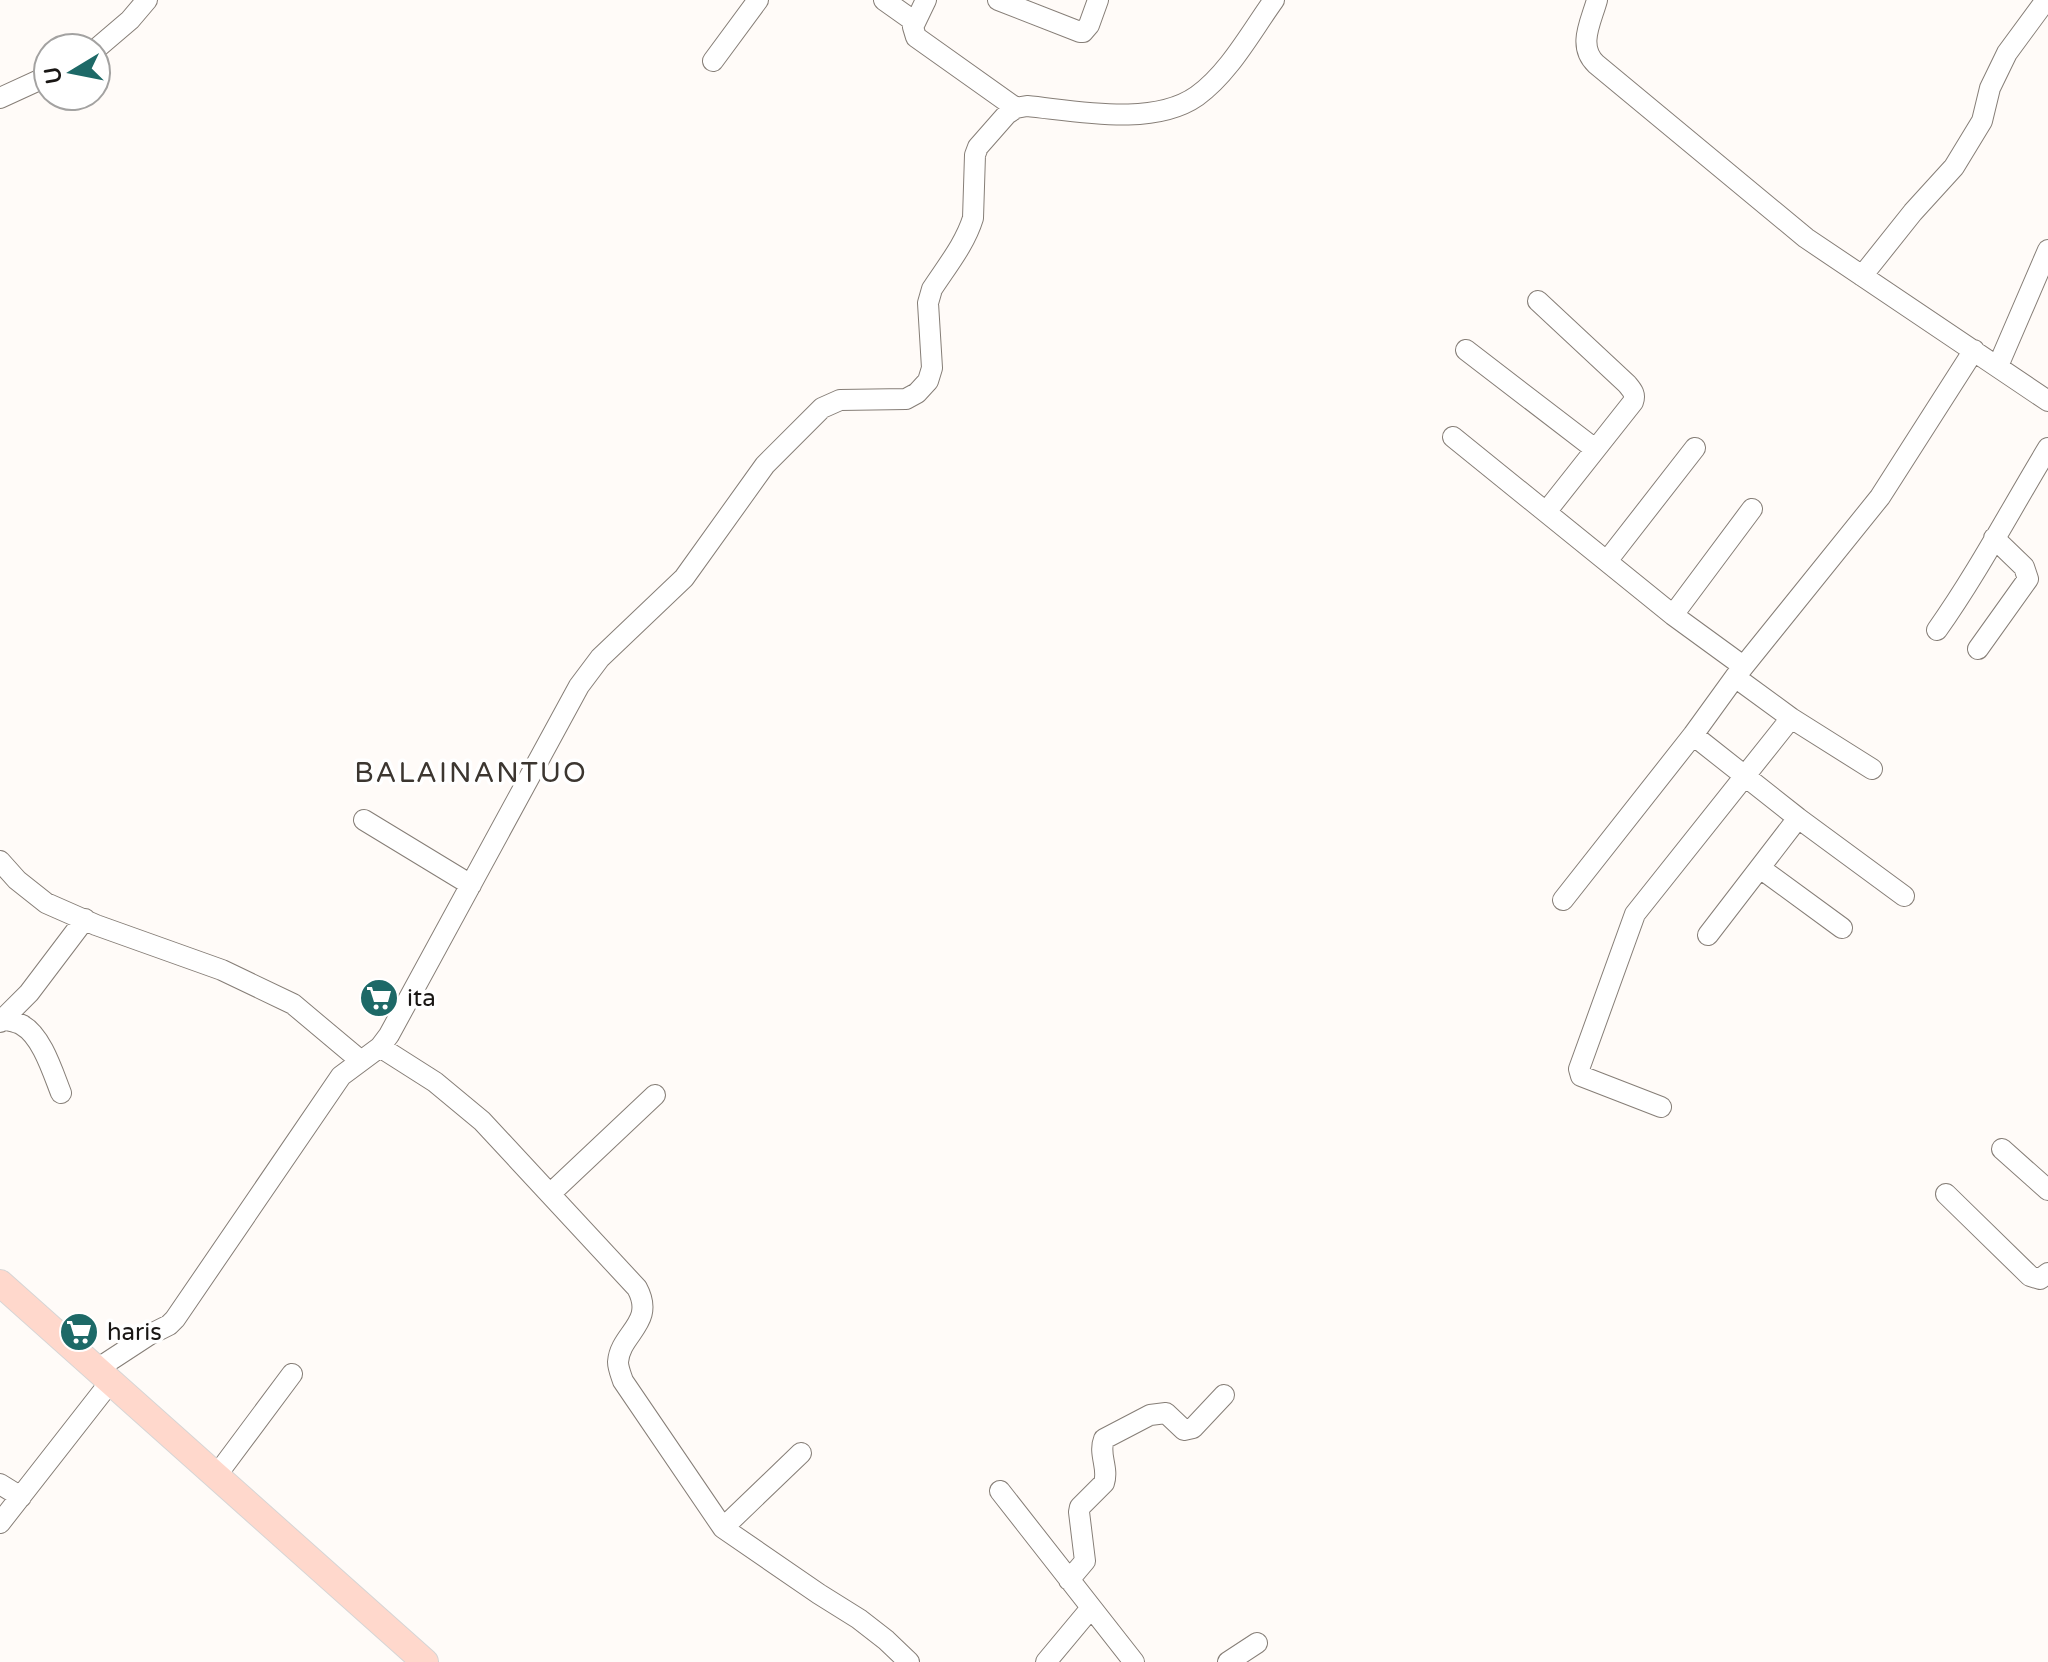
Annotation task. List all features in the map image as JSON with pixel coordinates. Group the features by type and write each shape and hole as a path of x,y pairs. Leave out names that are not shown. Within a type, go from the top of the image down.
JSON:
{"main road":[{"path":"0,1283 425,1662"}],"street":[{"path":"112,35 147,0"},
{"path":"713,61 758,0"},
{"path":"884,0 915,22"},
{"path":"926,0 913,33 919,41 1016,108"},
{"path":"998,0 1080,32 1089,25 1098,0"},
{"path":"0,1523 104,1375 149,1335 175,1319 341,1076 380,1047 389,1035 579,686 600,658 684,578 765,465 822,408 840,400 906,399 928,381 932,368 929,297 970,228 978,147 1016,108 1027,106 1112,115 1137,114 1158,111 1195,98 1234,57 1274,0"},
{"path":"1597,0 1585,41 1589,58 1806,238 2048,401"},
{"path":"1862,276 1954,167 1982,121 1990,88 2007,53 2046,0"},
{"path":"0,98 32,85"},
{"path":"1998,366 2048,250"},
{"path":"1538,301 1634,394 1633,402 1546,512"},
{"path":"1466,350 1595,449"},
{"path":"1563,900 1693,735 1739,671 1880,497 1974,350"},
{"path":"1453,437 1673,615 1791,718 1872,769"},
{"path":"1607,561 1695,448"},
{"path":"1937,630 1968,585 2048,448"},
{"path":"1673,615 1752,509"},
{"path":"1978,649 2028,579 2024,567 1994,538"},
{"path":"1661,1107 1581,1076 1579,1069 1635,914 1791,718"},
{"path":"1693,735 1904,896"},
{"path":"1708,935 1798,818"},
{"path":"364,820 471,885"},
{"path":"0,861 17,880 46,903 222,970 293,1004 361,1061"},
{"path":"1760,868 1842,928"},
{"path":"2,1020 29,993 85,919"},
{"path":"2,1020 23,1025 32,1034 45,1055 61,1093"},
{"path":"380,1047 458,1099 482,1121 637,1288 644,1306 620,1354 619,1371 723,1528 859,1619 909,1662"},
{"path":"550,1194 655,1095"},
{"path":"2002,1149 2048,1190"},
{"path":"1946,1194 2030,1276 2040,1279 2048,1273"},
{"path":"216,1476 292,1374"},
{"path":"1069,1580 1085,1561 1080,1507 1106,1478 1101,1450 1104,1439 1158,1413 1166,1413 1184,1430 1193,1428 1224,1395"},
{"path":"723,1528 801,1453"},
{"path":"0,1484 21,1497"},
{"path":"1000,1491 1134,1662"},
{"path":"1046,1662 1091,1608"},
{"path":"1228,1662 1257,1643"}],"place":[{"name":"ita","path":"379,998"},
{"name":"haris","path":"79,1332"}],"district":[{"name":"BALAINANTUO","path":"471,772"}]}
